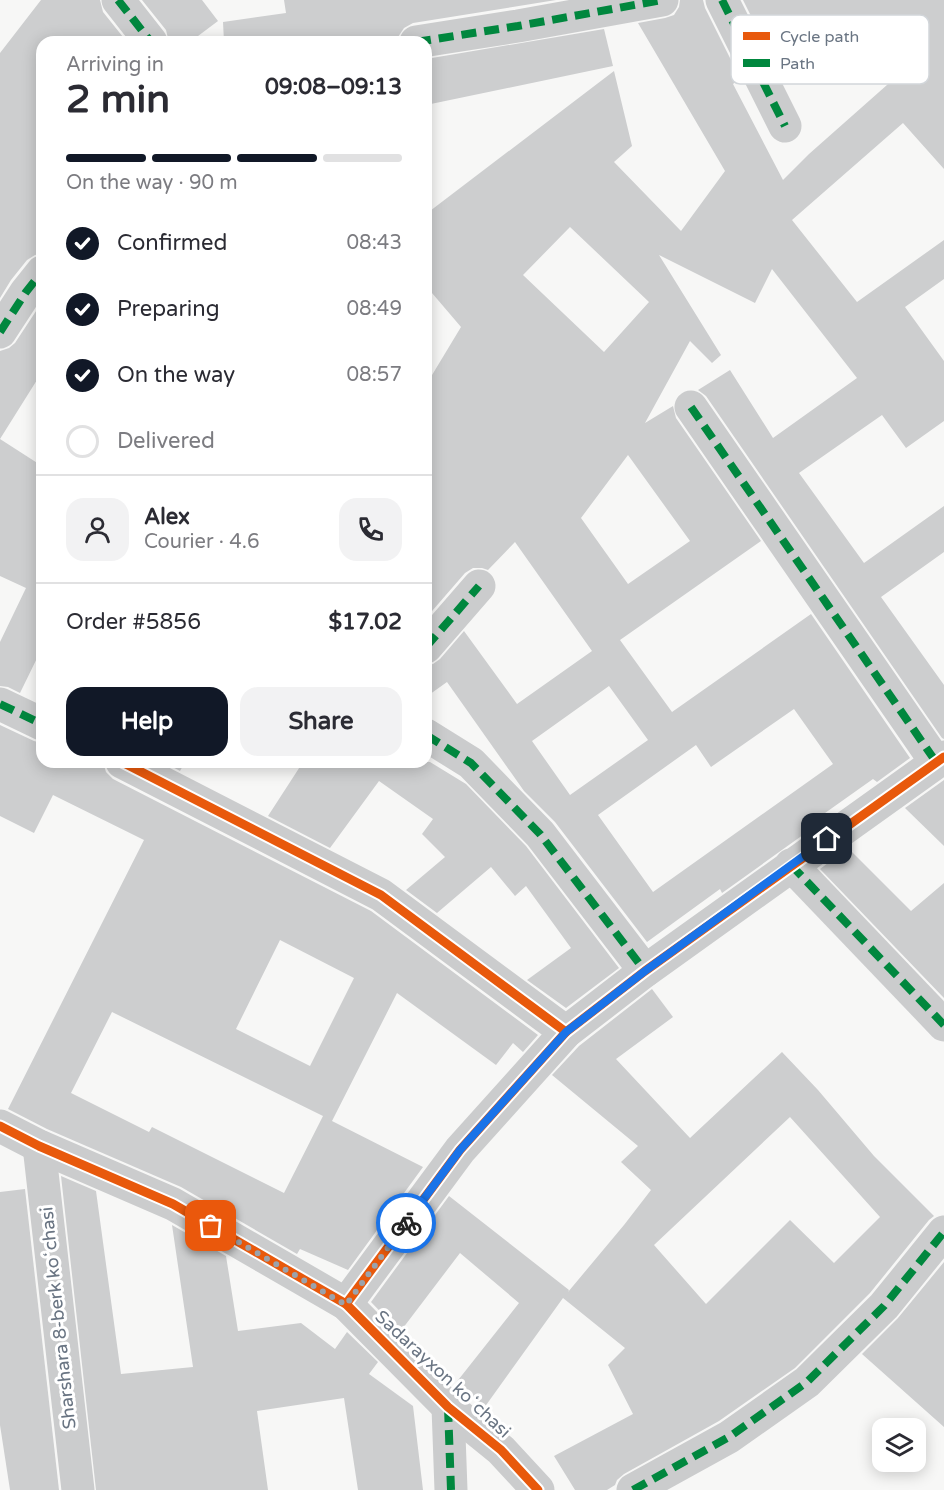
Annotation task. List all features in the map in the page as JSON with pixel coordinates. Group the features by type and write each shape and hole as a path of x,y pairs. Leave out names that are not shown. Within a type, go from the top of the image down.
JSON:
{"street":[{"path":"118,0 146,36"},
{"path":"432,39 662,0"},
{"path":"722,0 731,18"},
{"path":"764,84 785,126"},
{"path":"0,332 36,280"},
{"path":"346,1305 460,1150 566,1032 645,971 940,759 692,407"},
{"path":"432,639 479,586"},
{"path":"0,704 36,721"},
{"path":"432,739 471,763 540,834 645,971"},
{"path":"134,768 381,895 566,1032"},
{"path":"791,865 944,1025"},
{"name":"Sadarayxon koʻchasi","path":"0,1126 39,1146 174,1204 346,1305 448,1407 501,1450 538,1490"},
{"name":"Sharshara 8-berk koʻchasi","path":"39,1146 78,1490"},
{"path":"633,1490 729,1437 807,1382 884,1306 944,1233"},
{"path":"448,1407 451,1490"}],"building":[{"path":"41,0 100,0 103,12 122,36 36,36 36,255 27,260 0,298 0,53"},
{"path":"142,0 202,0 218,21 198,36 168,36 166,30"},
{"path":"284,0 556,0 413,23 404,28 399,36 224,36 223,22 286,13"},
{"path":"680,0 703,0 731,60 731,84 783,180 888,84 929,84 929,15 750,15 743,0 944,0 944,169 903,123 792,220 857,302 944,240 944,279 905,307 944,361 944,421 906,448 882,415 799,473 864,563 944,506 944,552 881,597 944,685 944,739 706,396 698,390 730,370 773,438 857,378 772,269 755,303 659,255 721,355 712,363 690,341 645,423 673,406 676,418 761,541 620,640 672,712 811,614 910,758 877,782 873,779 818,818 821,822 722,893 720,889 647,942 555,822 524,791 447,682 432,693 432,664 440,659 464,631 517,704 592,651 515,542 488,570 473,568 465,573 432,611 432,375 461,327 432,293 432,209 614,71 632,146 614,162 681,231 725,171 638,23 674,15","holes":["570,227 649,302 604,352 523,275","628,455 690,541 628,584 581,518","609,686 648,740 570,795 532,741","794,709 833,764 653,892 598,815 696,745 711,767"]},
{"path":"604,29 613,66 432,104 432,58"},
{"path":"36,311 36,382 0,439 0,351 15,343"},
{"path":"0,439 36,462 36,660 20,693 0,686 0,642 26,588 0,576"},
{"path":"0,725 36,742 36,768 105,768 113,779 371,911 538,1035 523,1052 513,1043 496,1065 397,993 332,1121 423,1167 348,1270 300,1249 297,1254 181,1187 47,1129 8,1109 144,840 53,795 34,833 0,816","holes":["280,940 354,978 310,1066 236,1029","112,1012 323,1116 284,1193 152,1127 149,1132 71,1093"]},
{"path":"432,763 466,784 526,846 619,968 566,1008 527,980 571,948 526,886 515,896 491,867 437,913 406,890 445,857 422,834 433,819 379,781 330,848 268,816 299,768 432,768"},
{"path":"944,780 944,846 905,808"},
{"path":"848,848 911,911 944,883 944,998 820,869"},
{"path":"652,989 673,1017 616,1059 690,1138 782,1052 874,1156 934,1216 870,1293 795,1368 719,1421 624,1474 615,1485 607,1490 575,1490 554,1456 633,1414 608,1365 625,1348 563,1298 484,1408 455,1384 519,1303 460,1253 400,1332 371,1302 449,1196 569,1290 568,1292 624,1225 651,1190 621,1162 638,1146 552,1075 579,1046","holes":["790,1117 880,1217 834,1263 790,1220 706,1304 654,1245"]},
{"path":"61,1176 96,1191 121,1374 193,1367 172,1225 226,1256 238,1331 301,1323 335,1349 347,1332 378,1362 369,1374 413,1406 423,1490 358,1490 344,1398 257,1411 268,1490 96,1490"},
{"path":"25,1189 59,1490 10,1490 0,1425 0,1192"},
{"path":"944,1262 944,1427 862,1354 898,1318"}],"marked path":[{"path":"118,0 146,36"},
{"path":"432,39 662,0"},
{"path":"722,0 731,18"},
{"path":"764,84 785,126"},
{"path":"0,332 36,280"},
{"path":"691,407 936,762"},
{"path":"432,640 479,586"},
{"path":"0,704 36,721"},
{"path":"432,739 471,763 540,834 645,971"},
{"path":"791,865 944,1025"},
{"path":"633,1490 729,1437 807,1382 884,1306 944,1232"},
{"path":"448,1407 451,1490"}],"cycle path":[{"path":"346,1304 460,1150 566,1032 645,971 944,757"},
{"path":"134,768 381,895 566,1032"},
{"path":"0,1126 39,1146 173,1204 346,1304 448,1407 501,1450 538,1490"}],"way so far":[{"path":"211,1226 346,1305 406,1223"}],"route":[{"path":"406,1223 460,1150 566,1032 645,971 827,839"}]}
